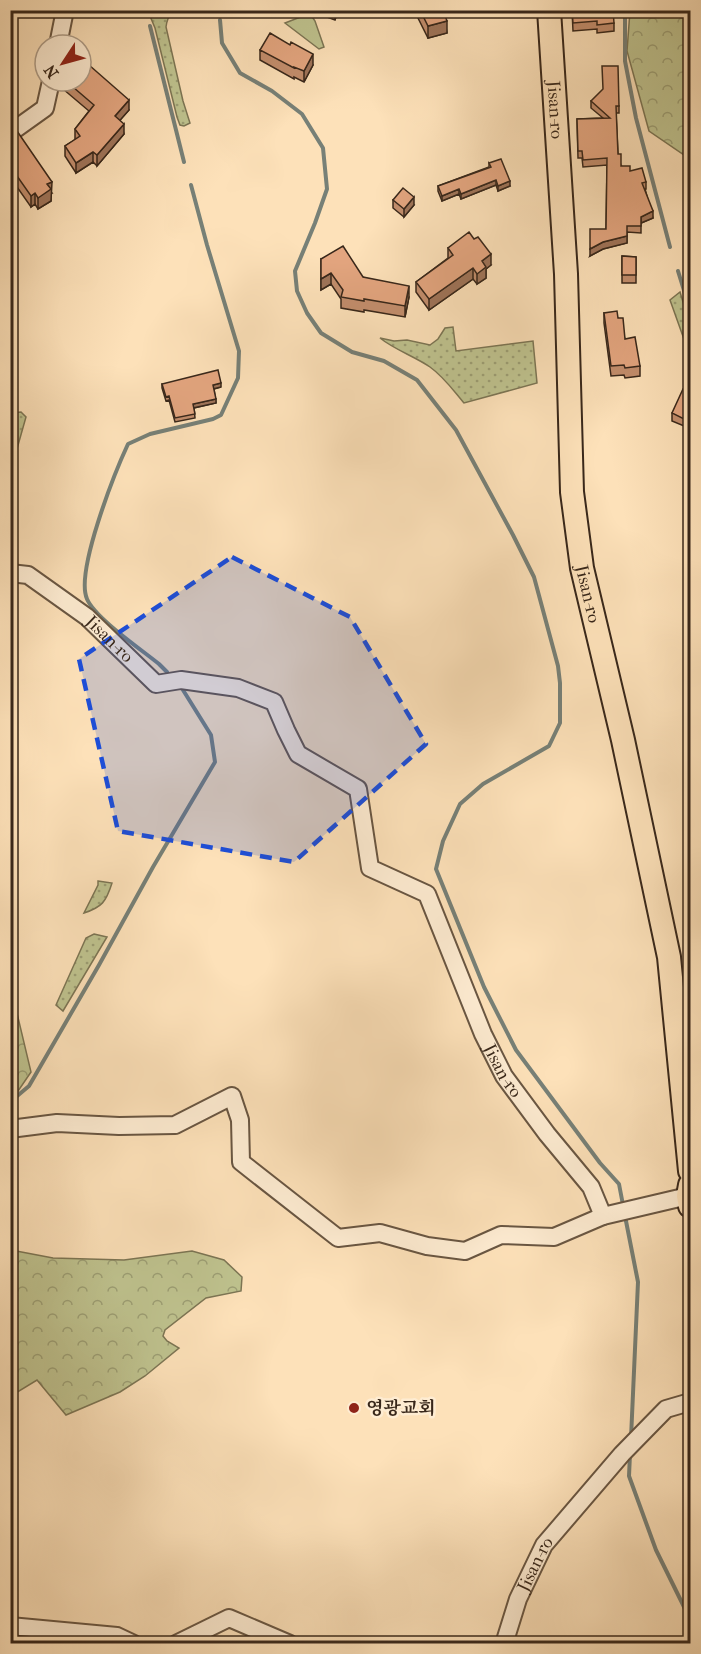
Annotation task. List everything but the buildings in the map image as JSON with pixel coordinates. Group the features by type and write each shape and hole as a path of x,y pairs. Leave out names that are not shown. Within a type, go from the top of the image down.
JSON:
{"main road":[{"name":"Jisan-ro","path":"549,10 566,274 572,492 582,568 623,740 669,957 690,1171"}],"street":[{"path":"60,33 65,10"},
{"path":"10,133 45,108 48,93"},
{"name":"Jisan-ro","path":"10,573 28,575 87,617 156,684 181,680 238,688 274,702 298,754 358,789 370,868 427,894 483,1034 504,1076 547,1134 591,1187 609,1214"},
{"path":"10,1129 57,1123 119,1126 175,1125 232,1096 240,1120 241,1162 338,1238 380,1233 427,1246 465,1251 501,1235 554,1237 609,1214 690,1196"},
{"name":"Jisan-ro","path":"504,1644 518,1599 544,1545 622,1454 666,1409 690,1402"},
{"path":"176,1644 229,1618 290,1644"},
{"path":"10,1626 117,1636 134,1644"}],"highlighted area":[{"path":"232,557 350,617 426,744 294,862 118,831 79,659"}],"green space":[{"path":"141,11 188,11 172,13 166,27 190,123 184,126 180,125 177,117 155,28 150,16"},
{"path":"630,11 690,11 690,159 649,131 627,51"},
{"path":"311,15 324,47 319,49 285,23"},
{"path":"680,292 690,325 690,356 670,300"},
{"path":"453,327 456,351 533,341 537,383 464,403 435,371 380,338 430,345 438,339 445,328"},
{"path":"21,412 26,417 11,470 11,413"},
{"path":"98,881 112,883 108,895 99,906 84,913 98,885"},
{"path":"94,934 107,937 63,1011 56,1005 86,938"},
{"path":"11,988 31,1072 11,1099"},
{"path":"11,1250 53,1258 124,1260 192,1251 224,1260 242,1277 241,1291 206,1298 165,1330 163,1336 179,1348 145,1376 120,1392 66,1415 37,1380 11,1396"}],"waterway":[{"path":"625,10 625,61 636,118 670,247"},
{"path":"220,20 222,43 240,73 272,91 302,114 323,148 327,189 295,271 297,291 307,313 321,333 352,352 384,361 417,380 456,430 534,577 558,666 560,723 549,746 483,784 460,804 443,841 436,869 484,987 516,1050 600,1163 619,1184 623,1205"},
{"path":"150,26 184,162"},
{"path":"167,672 99,615 87,599 85,586 91,545 114,476 128,444 150,434 221,415 238,378 239,351 191,185"},
{"path":"678,271 690,310"},
{"path":"10,1102 29,1086 215,762 211,735 183,690"},
{"path":"625,1216 638,1282 631,1438"},
{"path":"630,1454 629,1476 656,1550 690,1619"}],"place":[{"name":"영광교회","path":"354,1408"}]}
